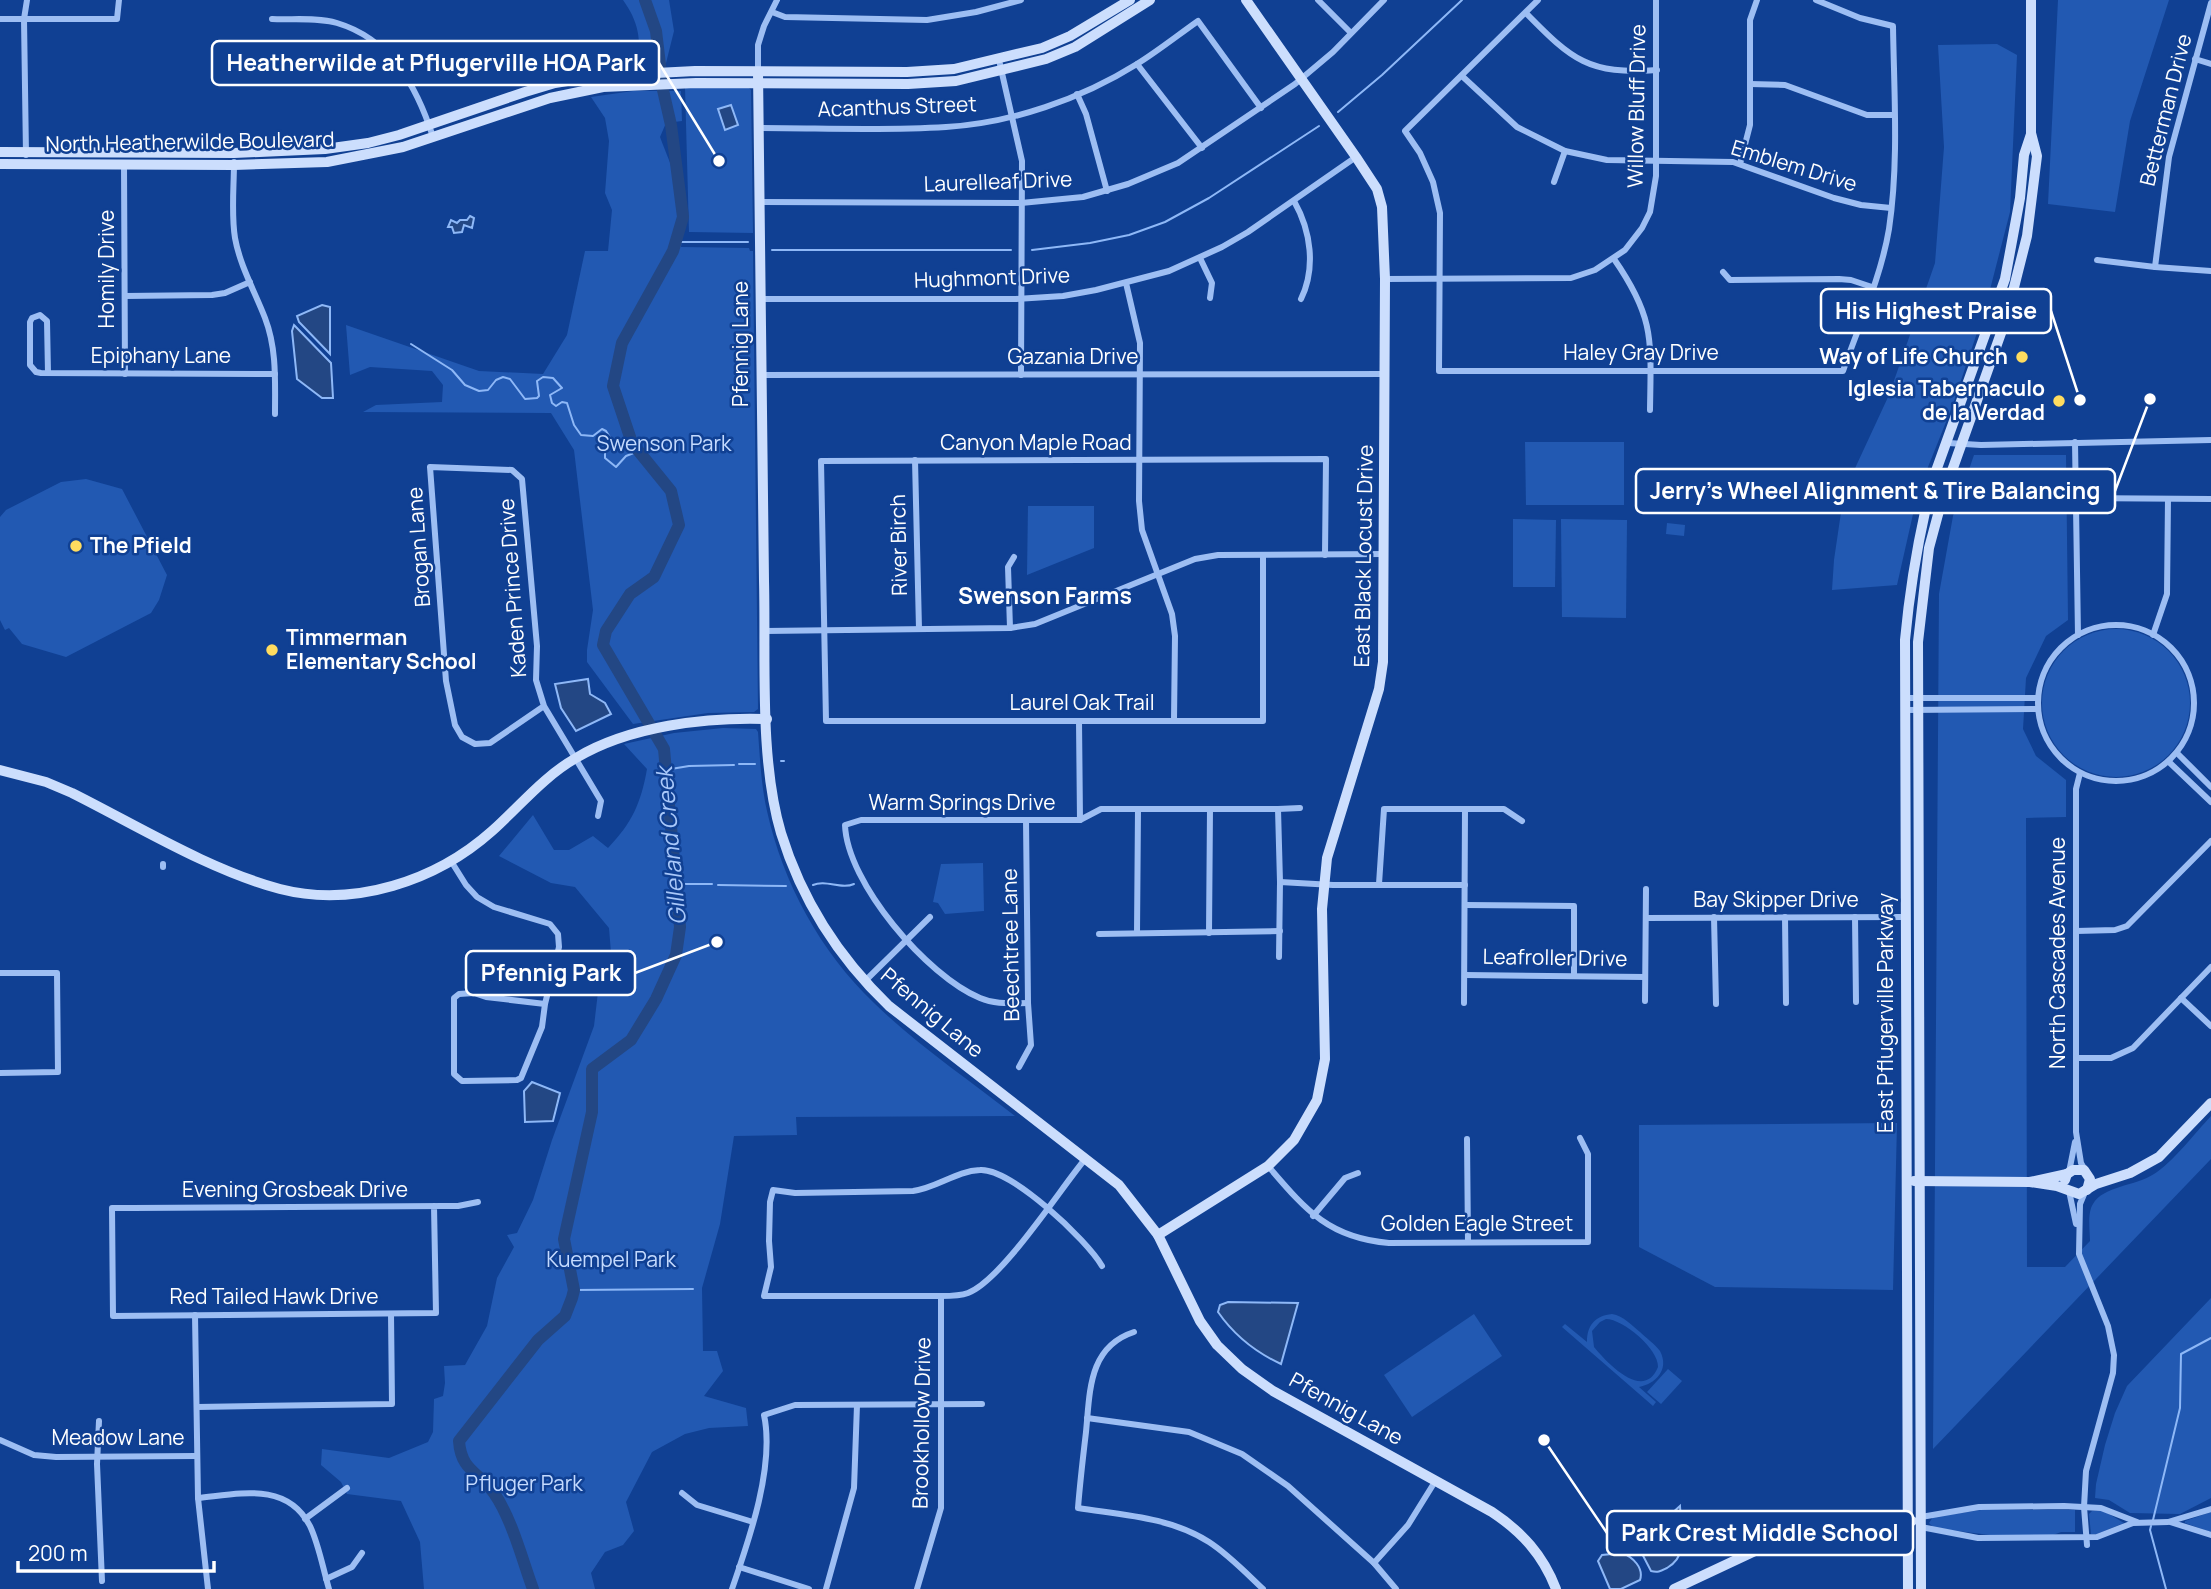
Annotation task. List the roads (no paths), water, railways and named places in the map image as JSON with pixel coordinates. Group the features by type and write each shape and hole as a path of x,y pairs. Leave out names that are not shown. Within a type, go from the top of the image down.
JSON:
{"main road":[{"name":"North Heatherwilde Boulevard","path":"0,152 234,153 325,149 368,143 429,126 555,83 598,76 695,71 907,72 954,69 1042,48 1070,36 1130,0"},
{"name":"North Heatherwilde Boulevard","path":"0,164 234,165 327,162 381,152 575,91 637,84 908,84 956,81 1002,72 1075,47 1150,0"},
{"name":"East Black Locust Drive","path":"1158,1235 1268,1166 1294,1140 1317,1100 1325,1059 1324,885 1327,858 1379,689 1384,642 1385,279 1382,207 1377,189 1356,157 1246,0"},
{"path":"2031,0 2031,133"},
{"name":"Pfennig Lane","path":"758,72 768,764 774,803 789,859 813,912 840,953 864,982 915,1028 1119,1185 1158,1235 1199,1321 1235,1363 1273,1391 1436,1480 1510,1524 1538,1553 1556,1589"},
{"path":"550,99 555,83"},
{"name":"East Pflugerville Parkway","path":"1921,1589 1918,642 1929,548 1960,443 2018,279 2027,236 2037,156 2031,133"},
{"name":"East Pflugerville Parkway","path":"1908,1589 1905,640 1915,554 1932,482 2005,279 2020,198 2024,155 2031,133"},
{"path":"0,771 46,782 247,879 279,888 322,894 360,893 416,878 452,861 490,833 544,781 576,757 599,746 636,733 689,724 767,719"},
{"path":"1906,1181 2030,1182 2079,1194 2096,1184 2130,1174 2159,1157 2211,1103"},
{"path":"2030,1182 2078,1169 2097,1179 2112,1179"},
{"path":"2068,1173 2065,1181 2068,1190"},
{"path":"2086,1191 2091,1184 2087,1173"},
{"path":"1674,1589 1770,1544 1803,1533 1860,1523 1921,1522"}],"street":[{"path":"27,0 24,19 27,164"},
{"path":"0,19 117,19 119,0"},
{"path":"758,72 758,45 777,0"},
{"path":"772,12 785,17 927,20 976,12 1021,0"},
{"path":"1318,0 1351,33"},
{"name":"Laurelleaf Drive","path":"759,202 1021,203 1070,199 1107,191 1158,173 1202,148 1302,79 1384,0"},
{"path":"1440,279 1440,213 1437,197 1423,160 1405,131 1538,0"},
{"name":"Willow Bluff Drive","path":"1385,279 1571,278 1588,273 1614,259 1632,243 1650,212 1655,194 1656,0"},
{"path":"1740,164 1751,125 1750,20 1757,0"},
{"path":"1723,272 1730,280 1839,279 1872,287 1883,255 1891,208 1893,26 1860,18 1816,0"},
{"name":"Betterman Drive","path":"2155,267 2169,157 2211,3"},
{"path":"1526,13 1566,52 1581,61 1615,71 1657,70"},
{"path":"272,19 337,23 371,40 400,66 433,137"},
{"name":"Acanthus Street","path":"758,128 947,127 1012,116 1077,94 1137,64 1198,21 1261,107"},
{"path":"2195,59 2211,64"},
{"path":"999,60 1021,161 1021,375"},
{"path":"1137,64 1202,148"},
{"name":"Emblem Drive","path":"1462,76 1517,127 1565,151 1607,160 1714,161 1740,164 1834,198 1861,205 1891,208"},
{"path":"1750,84 1785,85 1867,115 1894,115"},
{"path":"1077,94 1086,114 1107,191"},
{"path":"1553,182 1565,151"},
{"path":"234,153 234,235 272,343 275,415"},
{"name":"Hughmont Drive","path":"761,299 1021,299 1063,296 1126,283 1169,271 1248,232 1356,157"},
{"name":"Homily Drive","path":"124,164 125,374"},
{"path":"1294,201 1307,230 1310,248 1309,283 1301,299"},
{"path":"1200,258 1212,283 1210,298"},
{"path":"1614,259 1630,282 1645,315 1650,334 1650,410"},
{"path":"2097,260 2211,271"},
{"name":"Haley Gray Drive","path":"1440,279 1439,371 1843,371 1872,287"},
{"path":"125,296 212,295 225,293 250,282"},
{"path":"1126,283 1140,343 1139,501 1142,530 1170,604 1174,625 1174,720"},
{"path":"40,315 47,321 47,345 48,373 32,370 32,318 40,315"},
{"path":"30,345 47,345"},
{"name":"Epiphany Lane","path":"48,373 275,374"},
{"name":"Gazania Drive","path":"762,374 1385,374"},
{"path":"1948,443 1981,445 2211,440"},
{"path":"2075,442 2078,635"},
{"name":"Canyon Maple Road","path":"825,630 821,461 1326,459 1325,555"},
{"name":"River Birch","path":"915,460 919,629"},
{"name":"Brogan Lane","path":"430,467 446,681 455,725 462,737 475,744 490,743 544,706"},
{"name":"Kaden Prince Drive","path":"430,467 512,470 522,479 537,646 536,680 544,706 601,801 598,816"},
{"path":"2075,498 2211,499"},
{"path":"2153,635 2167,594 2168,499"},
{"path":"765,631 1010,628 1035,624 1195,559 1218,555 1385,554"},
{"name":"Laurel Oak Trail","path":"825,630 826,721 1264,721 1263,555"},
{"path":"1010,628 1008,567 1014,557"},
{"path":"2132,626 2153,635 2181,659 2193,693 2195,705 2192,724 2177,753 2169,762 2146,776 2130,780 2100,779 2068,766 2050,744 2037,709 2046,667 2060,649 2078,635 2101,627 2132,626"},
{"path":"1905,698 2038,698"},
{"path":"1905,710 2037,709"},
{"path":"1079,721 1080,820 1101,808 1300,808"},
{"path":"2177,753 2211,787"},
{"path":"2169,762 2211,802"},
{"name":"North Cascades Avenue","path":"2080,773 2076,789 2077,1134 2081,1163 2087,1173"},
{"path":"1137,933 1138,809"},
{"path":"1209,933 1210,809"},
{"path":"1279,809 1279,957"},
{"path":"1379,884 1384,809 1504,809 1522,821"},
{"path":"1464,1003 1465,810"},
{"name":"Warm Springs Drive","path":"906,941 879,905 859,871 846,839 845,825 861,820 1080,820"},
{"name":"Beechtree Lane","path":"1019,1067 1031,1045 1026,820"},
{"path":"2076,931 2115,930 2127,926 2211,841"},
{"path":"452,861 466,885 477,897 494,907 550,924 558,934 559,947 542,1027 522,1078 475,1081 461,1081 457,1078 454,1074 454,998 458,994 474,993 486,998 545,1004"},
{"path":"1280,882 1324,885 1465,885"},
{"path":"1645,1001 1646,888"},
{"path":"1465,905 1574,906 1574,975"},
{"path":"864,982 930,917"},
{"path":"1714,917 1716,1004"},
{"path":"1785,917 1786,1003"},
{"name":"Bay Skipper Drive","path":"1646,918 1905,917"},
{"path":"1855,918 1856,1002"},
{"path":"1099,934 1280,931"},
{"path":"906,941 937,971 979,998 997,1004 1028,1003"},
{"path":"2076,1058 2111,1058 2133,1048 2211,967"},
{"path":"0,973 57,973 58,1072 0,1073"},
{"name":"Leafroller Drive","path":"1465,975 1646,977"},
{"path":"2182,998 2211,1026"},
{"name":"North Cascades Avenue","path":"2068,1173 2077,1134"},
{"name":"Golden Eagle Street","path":"1268,1166 1313,1216 1346,1235 1376,1242 1588,1242 1588,1154 1580,1138"},
{"path":"1467,1139 1468,1242"},
{"path":"1086,1158 1047,1208 1006,1261 979,1287 967,1294 764,1296 771,1267 769,1215 773,1190 795,1193 913,1191 926,1189 963,1172 986,1170 1008,1179 1047,1208 1092,1250 1102,1266"},
{"path":"1313,1216 1345,1178 1358,1173"},
{"path":"2068,1190 2073,1199 2079,1246"},
{"path":"2086,1191 2080,1205 2079,1254 2111,1335 2114,1354 2113,1373 2086,1471 2084,1507 2087,1545"},
{"name":"Evening Grosbeak Drive","path":"113,1316 112,1208 458,1206 478,1202"},
{"name":"Red Tailed Hawk Drive","path":"113,1316 436,1313 434,1206"},
{"name":"Brookhollow Drive","path":"917,1589 941,1508 941,1296"},
{"path":"197,1407 392,1404 391,1314"},
{"path":"195,1315 196,1456 208,1589"},
{"path":"1134,1332 1115,1340 1101,1357 1091,1379 1078,1508 1157,1520 1186,1530 1220,1550 1264,1589"},
{"path":"732,1589 765,1472 764,1415 795,1405 982,1404"},
{"path":"826,1589 854,1489 856,1405"},
{"path":"1087,1418 1189,1432 1227,1446 1266,1469 1288,1486 1374,1563 1396,1589"},
{"path":"99,1421 97,1457 102,1581"},
{"name":"Meadow Lane","path":"0,1440 34,1455 196,1456"},
{"path":"1374,1563 1409,1525 1436,1480"},
{"path":"305,1519 347,1488"},
{"path":"198,1498 269,1493 280,1497 300,1511 313,1534 329,1589"},
{"path":"682,1493 697,1505 753,1522"},
{"path":"1921,1522 1954,1510 1991,1506 2101,1508 2139,1522 2168,1522 2211,1509"},
{"path":"1921,1522 1957,1535 1990,1538 2102,1536 2139,1522"},
{"path":"2168,1522 2211,1535"},
{"path":"326,1579 352,1567 362,1553"},
{"path":"739,1567 809,1589"}],"waterway":[{"name":"Gilleland Creek","path":"533,1589 506,1515 494,1493 463,1459 459,1441 538,1340 565,1316 574,1290 564,1239 592,1112 592,1069 631,1040 656,999 676,955 680,927 664,749 603,645 606,631 630,594 654,577 679,525 671,491 632,443 613,386 622,343 673,251 683,217 656,31 645,0"},
{"path":"1338,112 1462,0"},
{"path":"1032,250 1129,235 1165,222 1209,198 1319,126"},
{"path":"675,242 748,242"},
{"path":"772,250 1011,250"},
{"path":"411,344 452,370 465,385 479,391 488,390 496,380 503,377 510,379 525,399 537,398 537,381 543,377 553,378 562,388 550,395 552,403 556,406 562,402 567,403 574,425 581,435 593,436 602,429 606,431 614,444 605,451 605,458 616,467 626,456 639,451"},
{"path":"739,764 755,764"},
{"path":"665,770 689,766 734,765"},
{"path":"675,884 712,884"},
{"path":"813,885 854,884"},
{"path":"718,885 786,886"},
{"path":"574,1290 693,1289"},
{"path":"2153,1520 2180,1408 2181,1354 2211,1338"},
{"path":"2151,1526 2166,1589"}],"place":[{"name":"Heatherwilde at Pflugerville HOA Park","path":"719,161"},
{"name":"Way of Life Church","path":"2022,357"},
{"name":"Jerry's Wheel Alignment & Tire Balancing","path":"2150,399"},
{"name":"His Highest Praise","path":"2080,400"},
{"name":"Iglesia Tabernaculo de la Verdad","path":"2059,401"},
{"name":"The Pfield","path":"76,546"},
{"name":"Timmerman Elementary School","path":"272,650"},
{"name":"Pfennig Park","path":"717,942"},
{"name":"Park Crest Middle School","path":"1544,1440"}],"district":[{"name":"Swenson Farms","path":"1045,596"}],"park label":[{"name":"Swenson Park","path":"664,444"},
{"name":"Kuempel Park","path":"611,1260"},
{"name":"Pfluger Park","path":"524,1484"}]}
